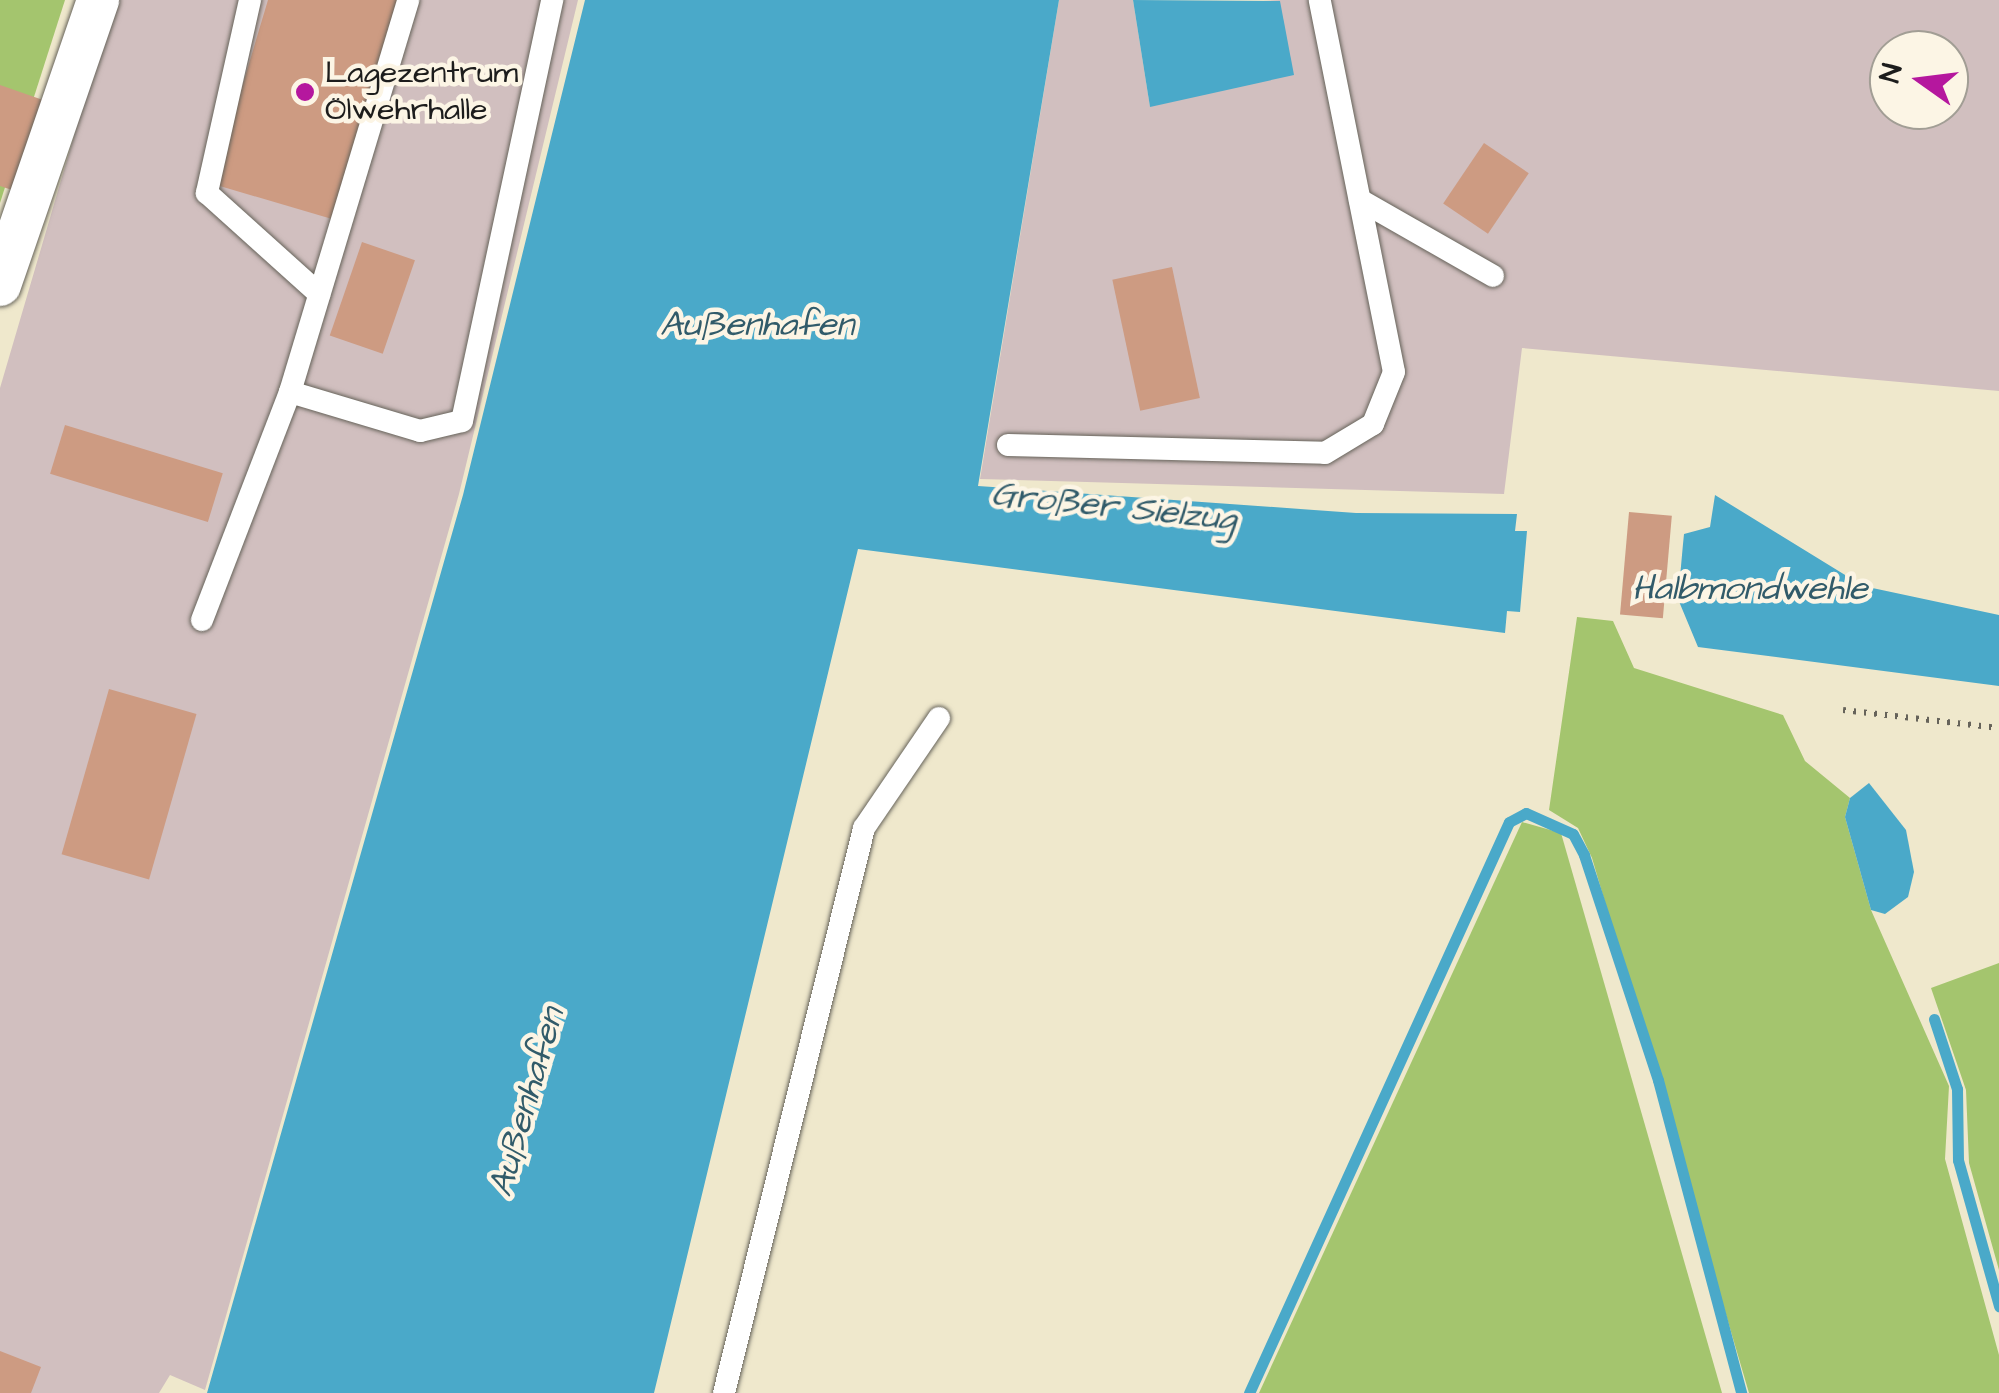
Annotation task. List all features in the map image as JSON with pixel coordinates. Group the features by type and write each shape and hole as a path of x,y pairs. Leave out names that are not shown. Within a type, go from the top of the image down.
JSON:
{"street":[{"path":"0,286 98,0"}],"lane":[{"path":"250,0 207,192 320,294"},
{"path":"202,620 290,392 408,0"},
{"path":"290,392 420,430 462,421 552,0"},
{"path":"1008,444 1325,453 1373,424 1394,372 1320,0"},
{"path":"1360,200 1493,276"},
{"path":"724,1393 864,828 939,718"}],"path":[{"path":"1843,710 1999,728"}],"shaded area":[{"path":"114,0 578,0 459,494 205,1390 170,1375 159,1393 0,1393 0,388"},
{"path":"1059,0 1133,0 1150,107 1279,1 1263,0 1999,0 1999,391 1522,348 1504,494 980,479"}],"green space":[{"path":"0,0 65,0 0,203"},
{"path":"1577,617 1613,621 1634,668 1783,715 1805,761 1850,798 1845,817 1871,910 1949,1086 1945,1159 1999,1355 1999,1393 1749,1393 1592,858 1578,828 1549,810"},
{"path":"1522,822 1561,833 1722,1393 1259,1393"},
{"path":"1999,963 1999,1270 1969,1163 1966,1090 1931,988"}],"water":[{"name":"Außenhafen","path":"585,0 1059,0 978,486 1356,513 1517,514 1515,531 1527,531 1520,612 1507,611 1505,633 858,549 654,1393 207,1393 463,495"},
{"path":"1133,0 1280,1 1294,75 1150,107"},
{"name":"Halbmondwehle","path":"1715,495 1863,586 1999,615 1999,686 1698,647 1678,599 1684,534 1710,527"},
{"path":"1869,783 1906,830 1914,872 1908,897 1885,914 1871,910 1845,817 1850,798"}],"building":[{"name":"Lagezentrum Ölwehrhalle","path":"268,0 397,0 332,219 213,184"},
{"path":"0,85 43,100 12,190 0,186"},
{"path":"1484,143 1529,173 1488,234 1443,204"},
{"path":"362,242 415,260 383,354 330,336"},
{"path":"1172,267 1200,398 1140,411 1112,280"},
{"path":"65,425 223,473 208,522 50,474"},
{"path":"1629,512 1672,516 1663,618 1620,615"},
{"path":"109,689 196,714 149,879 62,854"},
{"path":"0,1351 41,1367 31,1393 0,1393"}],"waterway":[{"path":"1249,1393 1509,822 1526,813 1573,834 1584,855 1658,1080 1741,1393"},
{"path":"1934,1019 1957,1089 1958,1160 1999,1306"}],"place":[{"name":"Lagezentrum Ölwehrhalle","path":"305,92"}],"water label":[{"name":"Großer Sielzug","path":"1114,507"}]}
